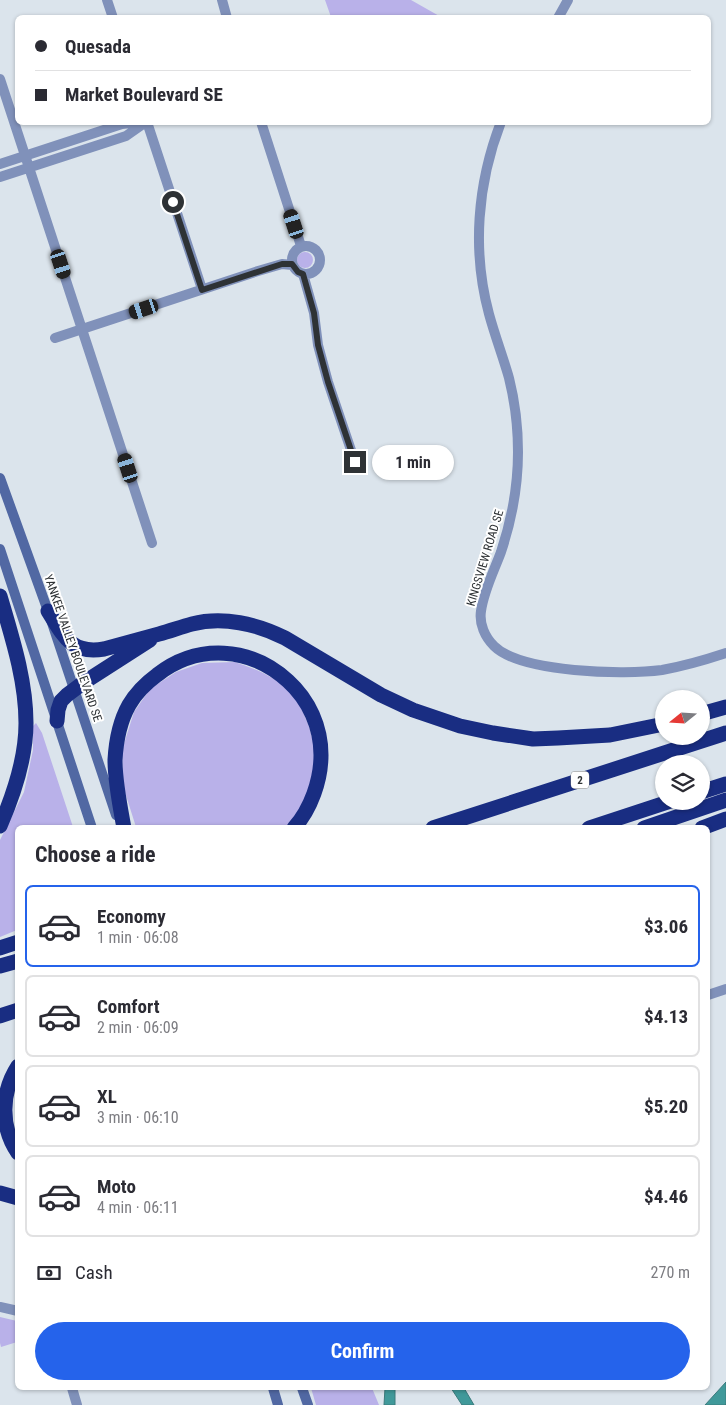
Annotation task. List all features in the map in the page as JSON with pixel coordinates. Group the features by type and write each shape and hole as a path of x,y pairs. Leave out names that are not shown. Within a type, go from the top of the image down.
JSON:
{"highway":[{"path":"0,596 22,682 26,721 19,774 12,800 0,826"},
{"path":"48,611 68,641 81,649 104,649 194,624 217,621 240,623 270,631 302,647 335,669 381,695 413,710 460,726 493,733 533,738 558,738 610,735 655,726"},
{"path":"57,721 61,701 74,690 160,634"},
{"path":"124,825 115,761 120,730 129,706 135,696 148,682 171,665 186,659 216,653 252,658 265,664 294,686 312,713 318,728 321,763 313,795 296,825"},
{"path":"710,711 726,707"},
{"name":"2","path":"442,825 726,733"},
{"path":"710,789 726,784"},
{"path":"653,825 726,800"},
{"path":"598,825 655,806"},
{"path":"709,825 726,818"},
{"path":"0,948 15,943"},
{"path":"0,966 15,961"},
{"path":"0,1016 15,1011"},
{"path":"15,1072 8,1085 4,1112 7,1130 15,1147"},
{"path":"0,1193 15,1197"}],"main road":[{"name":"YANKEE VALLEY BOULEVARD SE","path":"0,478 48,611 119,825"},
{"path":"0,549 91,825"},
{"path":"274,1390 278,1405"},
{"path":"303,1390 308,1405"}],"street":[{"path":"107,0 112,15"},
{"path":"222,0 226,15"},
{"path":"560,15 568,0"},
{"path":"0,79 152,543"},
{"path":"0,164 119,125"},
{"path":"0,178 126,136 142,125"},
{"path":"147,125 202,290"},
{"path":"262,125 301,246"},
{"name":"KINGSVIEW ROAD SE","path":"500,125 486,167 478,234 482,278 489,313 509,378 514,403 518,451 516,485 510,520 481,611 483,630 494,647 504,654 549,667 594,672 647,671 673,668 726,654"},
{"path":"301,246 312,247 316,250 320,260 313,273 303,274 298,272 292,264 293,253 301,246"},
{"path":"55,338 282,264 292,264"},
{"path":"303,274 314,313 318,345 328,382 355,462"},
{"path":"710,994 726,989"},
{"path":"0,1307 15,1310"},
{"path":"73,1390 78,1405"}],"shaded area":[{"path":"325,0 411,0 437,15 330,15"},
{"path":"305,252 313,260 305,268 297,260"},
{"path":"235,662 262,672 281,683 302,710 313,739 315,767 309,791 296,815 288,825 135,825 123,786 122,750 134,712 150,689 176,672 202,663"},
{"path":"36,723 42,733 72,825 15,825 15,931 0,937 0,840 24,792 33,750 33,726"},
{"path":"0,1317 15,1321 15,1343 1,1347"},
{"path":"312,1390 373,1390 379,1405 316,1405"}],"water":[{"path":"726,1382 726,1404 705,1405"},
{"path":"385,1390 395,1390 395,1405 384,1405"},
{"path":"452,1390 465,1390 474,1405 462,1405"}],"route":[{"path":"173,202 202,290 282,264 292,264 294,269 303,274 314,313 318,345 328,382 355,462"}]}
